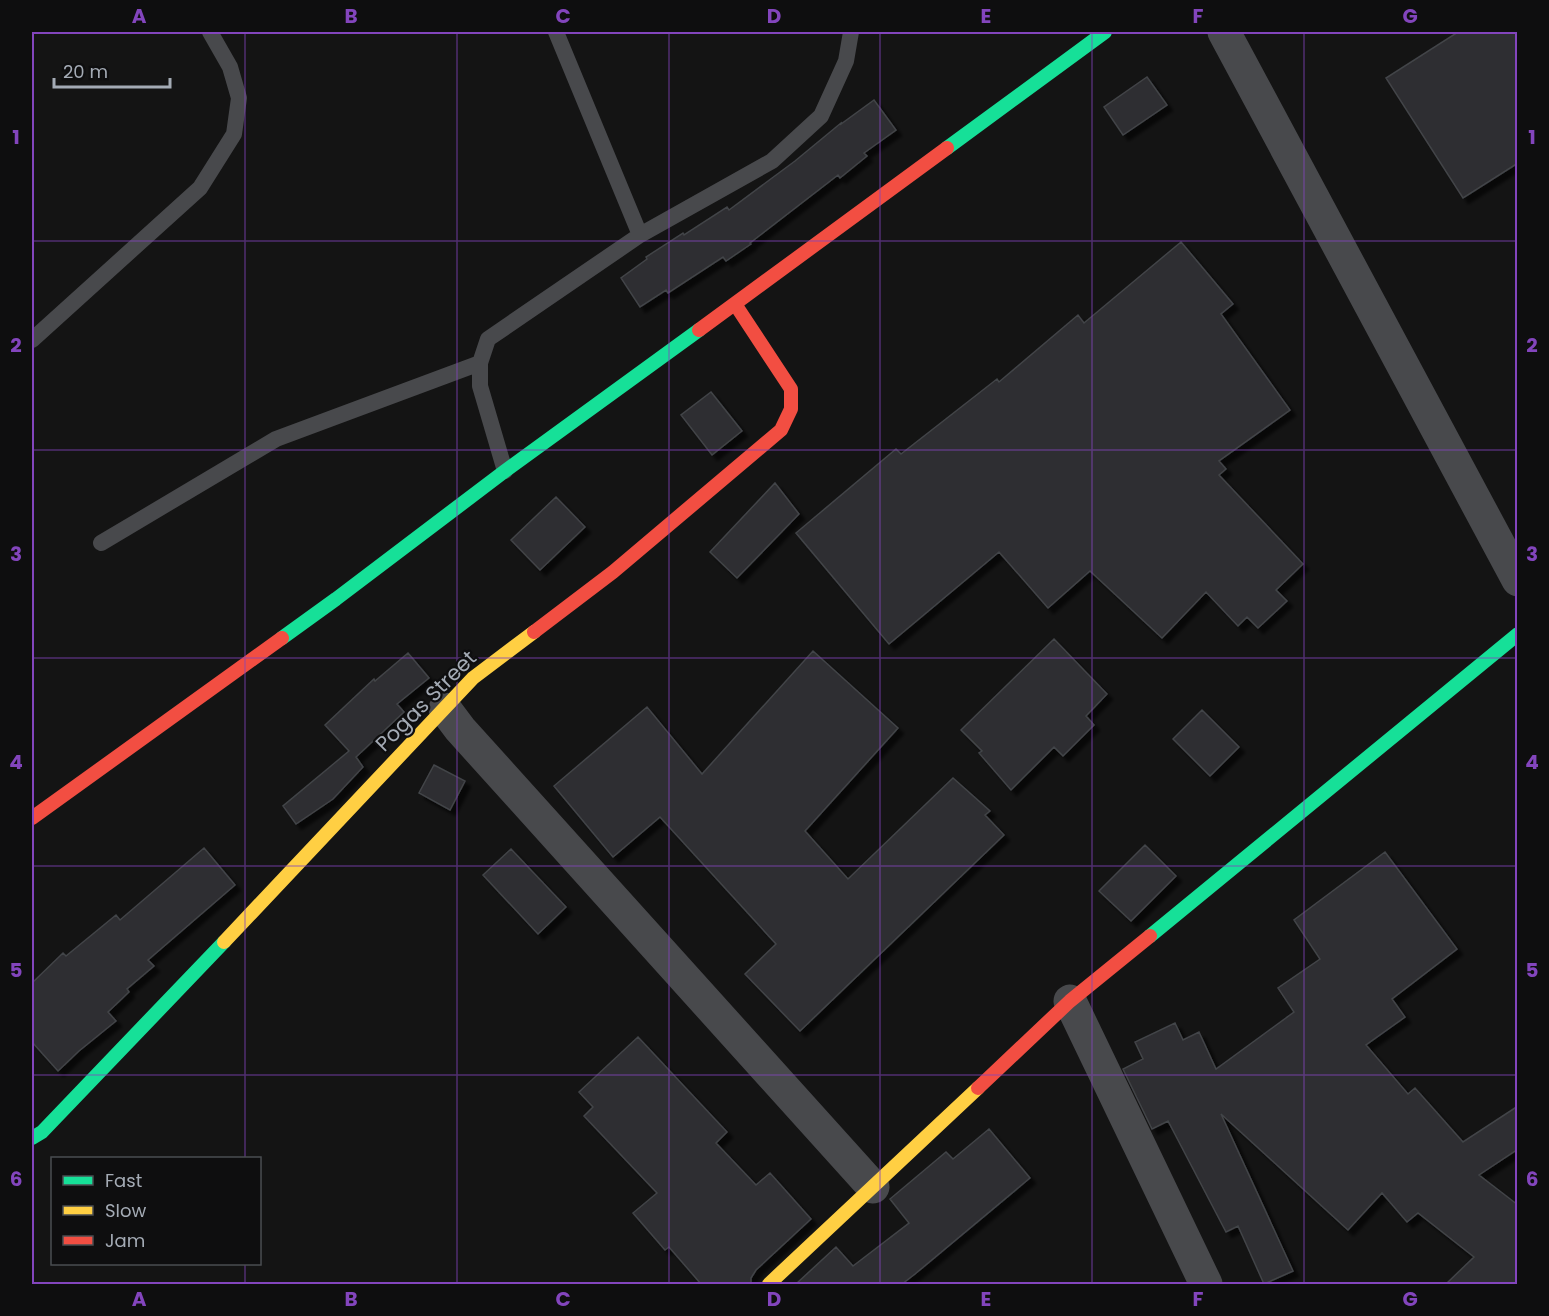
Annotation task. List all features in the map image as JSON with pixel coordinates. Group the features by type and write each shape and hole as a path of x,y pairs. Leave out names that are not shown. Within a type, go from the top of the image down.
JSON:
{"street":[{"path":"32,818 336,599 505,471 1105,32"},
{"path":"1224,32 1518,580"},
{"name":"Pogas Street","path":"32,1138 42,1132 120,1052 473,678 613,572 781,430 791,409 791,389 735,304"},
{"path":"770,1284 1070,1001 1518,634"},
{"path":"445,709 460,729 873,1187"},
{"path":"1070,1001 1206,1284"}],"lane":[{"path":"32,340 200,188 234,134 239,98 230,67 210,32"},
{"path":"556,32 640,235"},
{"path":"505,471 480,386 480,363 488,339 640,235 772,161 821,116 846,61 851,32"},
{"path":"101,543 276,440 480,363"}],"building":[{"path":"1458,32 1518,32 1518,163 1463,198 1386,78"},
{"path":"1147,77 1167,105 1123,135 1104,107"},
{"path":"874,100 896,130 864,153 867,156 840,178 838,175 726,261 723,257 668,293 666,290 640,307 621,278 647,259 646,257 683,233 684,235 727,207 729,210"},
{"path":"1181,242 1233,304 1221,314 1290,410 1219,461 1226,469 1219,475 1303,564 1276,590 1287,601 1258,628 1247,617 1238,626 1206,592 1162,638 1090,571 1048,608 999,552 889,644 796,533 896,449 901,454 997,379 999,382 1078,315 1084,323"},
{"path":"711,392 742,431 712,455 681,415"},
{"path":"775,483 799,514 737,578 710,552"},
{"path":"556,497 585,527 540,570 511,540"},
{"path":"1054,639 1107,694 1086,716 1094,725 1063,756 1054,747 1011,790 979,753 982,751 961,730"},
{"path":"813,651 898,728 805,831 848,879 953,778 990,811 985,815 1004,835 800,1031 745,974 776,944 660,817 613,857 554,786 647,707 702,774"},
{"path":"408,653 429,678 397,704 404,712 356,757 363,767 333,799 296,824 283,806 349,751 325,725 374,679 375,681"},
{"path":"1202,710 1239,747 1210,776 1173,739"},
{"path":"434,765 465,781 450,810 419,793"},
{"path":"1145,845 1176,876 1131,921 1099,891"},
{"path":"204,848 235,885 148,960 154,966 127,989 129,992 108,1012 116,1021 58,1071 32,1042 32,983 63,953 66,956 116,915 120,920"},
{"path":"511,849 566,907 538,934 483,875"},
{"path":"1385,852 1457,949 1392,999 1405,1017 1366,1045 1408,1094 1415,1088 1463,1142 1518,1106 1518,1149 1479,1175 1518,1205 1518,1284 1446,1284 1474,1257 1418,1213 1407,1222 1382,1193 1348,1230 1221,1114 1293,1271 1264,1284 1238,1226 1226,1232 1168,1121 1152,1129 1123,1069 1143,1059 1135,1042 1175,1023 1183,1040 1199,1032 1216,1069 1294,1012 1278,988 1320,959 1294,920"},
{"path":"638,1037 727,1132 716,1143 756,1185 770,1173 811,1219 756,1270 751,1278 751,1284 701,1284 669,1247 665,1250 633,1213 657,1193 584,1116 593,1107 579,1092"},
{"path":"989,1129 1030,1178 915,1274 902,1284 796,1284 836,1247 853,1266 909,1223 890,1199 946,1152 953,1159"}],"traffic: fast":[{"path":"947,148 1105,32"},
{"path":"282,638 505,471 699,330"},
{"path":"1150,936 1518,634"},
{"path":"32,1138 42,1132 224,942"}],"traffic: slow":[{"path":"224,942 473,678 534,632"},
{"path":"769,1284 978,1088"}],"traffic: jam":[{"path":"699,330 947,148"},
{"path":"534,632 613,572 781,430 791,409 791,389 735,304"},
{"path":"32,818 282,638"},
{"path":"978,1088 1070,1001 1150,936"}]}
